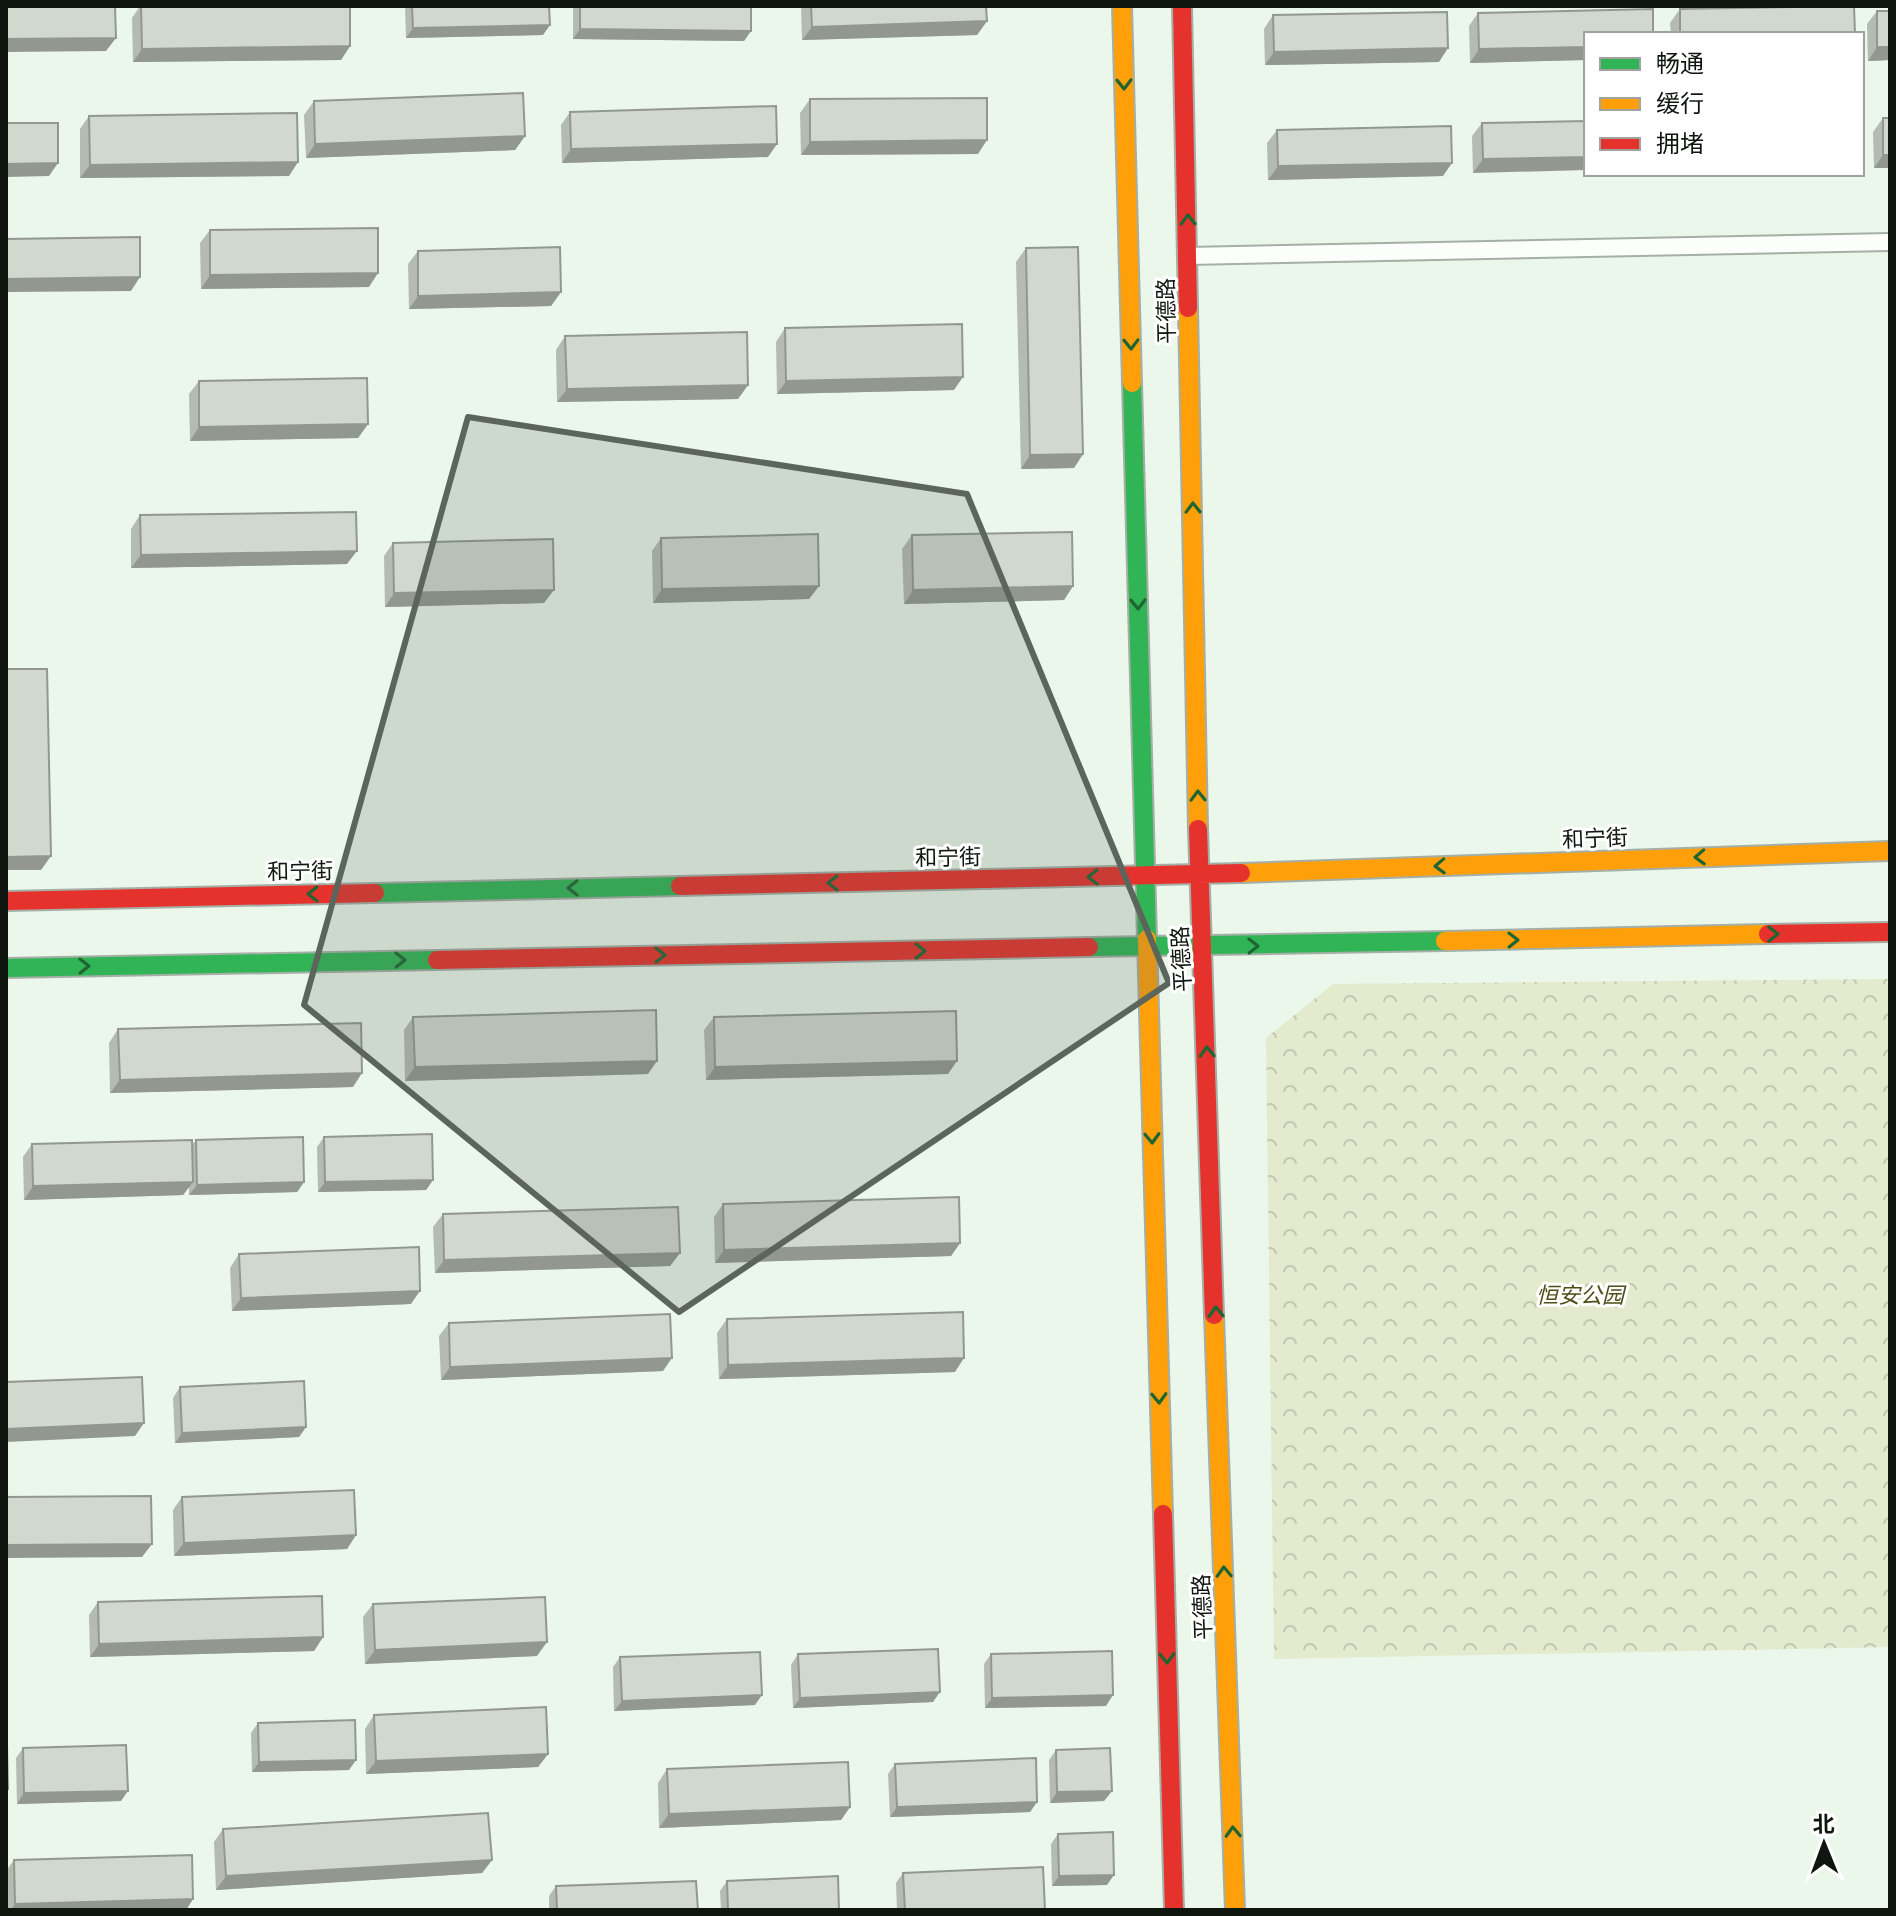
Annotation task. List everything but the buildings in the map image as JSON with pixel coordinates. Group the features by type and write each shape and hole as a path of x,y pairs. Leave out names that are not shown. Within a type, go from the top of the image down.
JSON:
{"main road":[{"name":"平德路","path":"1122,6 1174,1910"},
{"name":"平德路","path":"1182,6 1199,874 1204,947 1235,1910"},
{"name":"和宁街","path":"6,901 1145,876 1890,851"},
{"path":"6,968 1890,932"}],"street":[{"path":"1188,256 1890,242"}],"highlighted area":[{"path":"468,417 967,494 1169,983 679,1312 304,1005"}],"green space":[{"name":"恒安公园","path":"1890,979 1890,1647 1274,1659 1266,1038 1333,984"}],"traffic: fast":[{"path":"1132,383 1147,939"},
{"path":"375,893 680,886"},
{"path":"1089,947 1445,941"},
{"path":"6,968 437,960"}],"traffic: slow":[{"path":"1122,6 1132,383"},
{"path":"1188,308 1198,829"},
{"path":"1241,873 1890,851"},
{"path":"1445,941 1768,934"},
{"path":"1147,939 1163,1514"},
{"path":"1214,1315 1235,1910"}],"traffic: jam":[{"path":"1182,6 1188,308"},
{"path":"1198,829 1214,1315"},
{"path":"680,886 1241,873"},
{"path":"6,901 375,893"},
{"path":"1768,934 1890,932"},
{"path":"437,960 1089,947"},
{"path":"1163,1514 1174,1910"}]}
